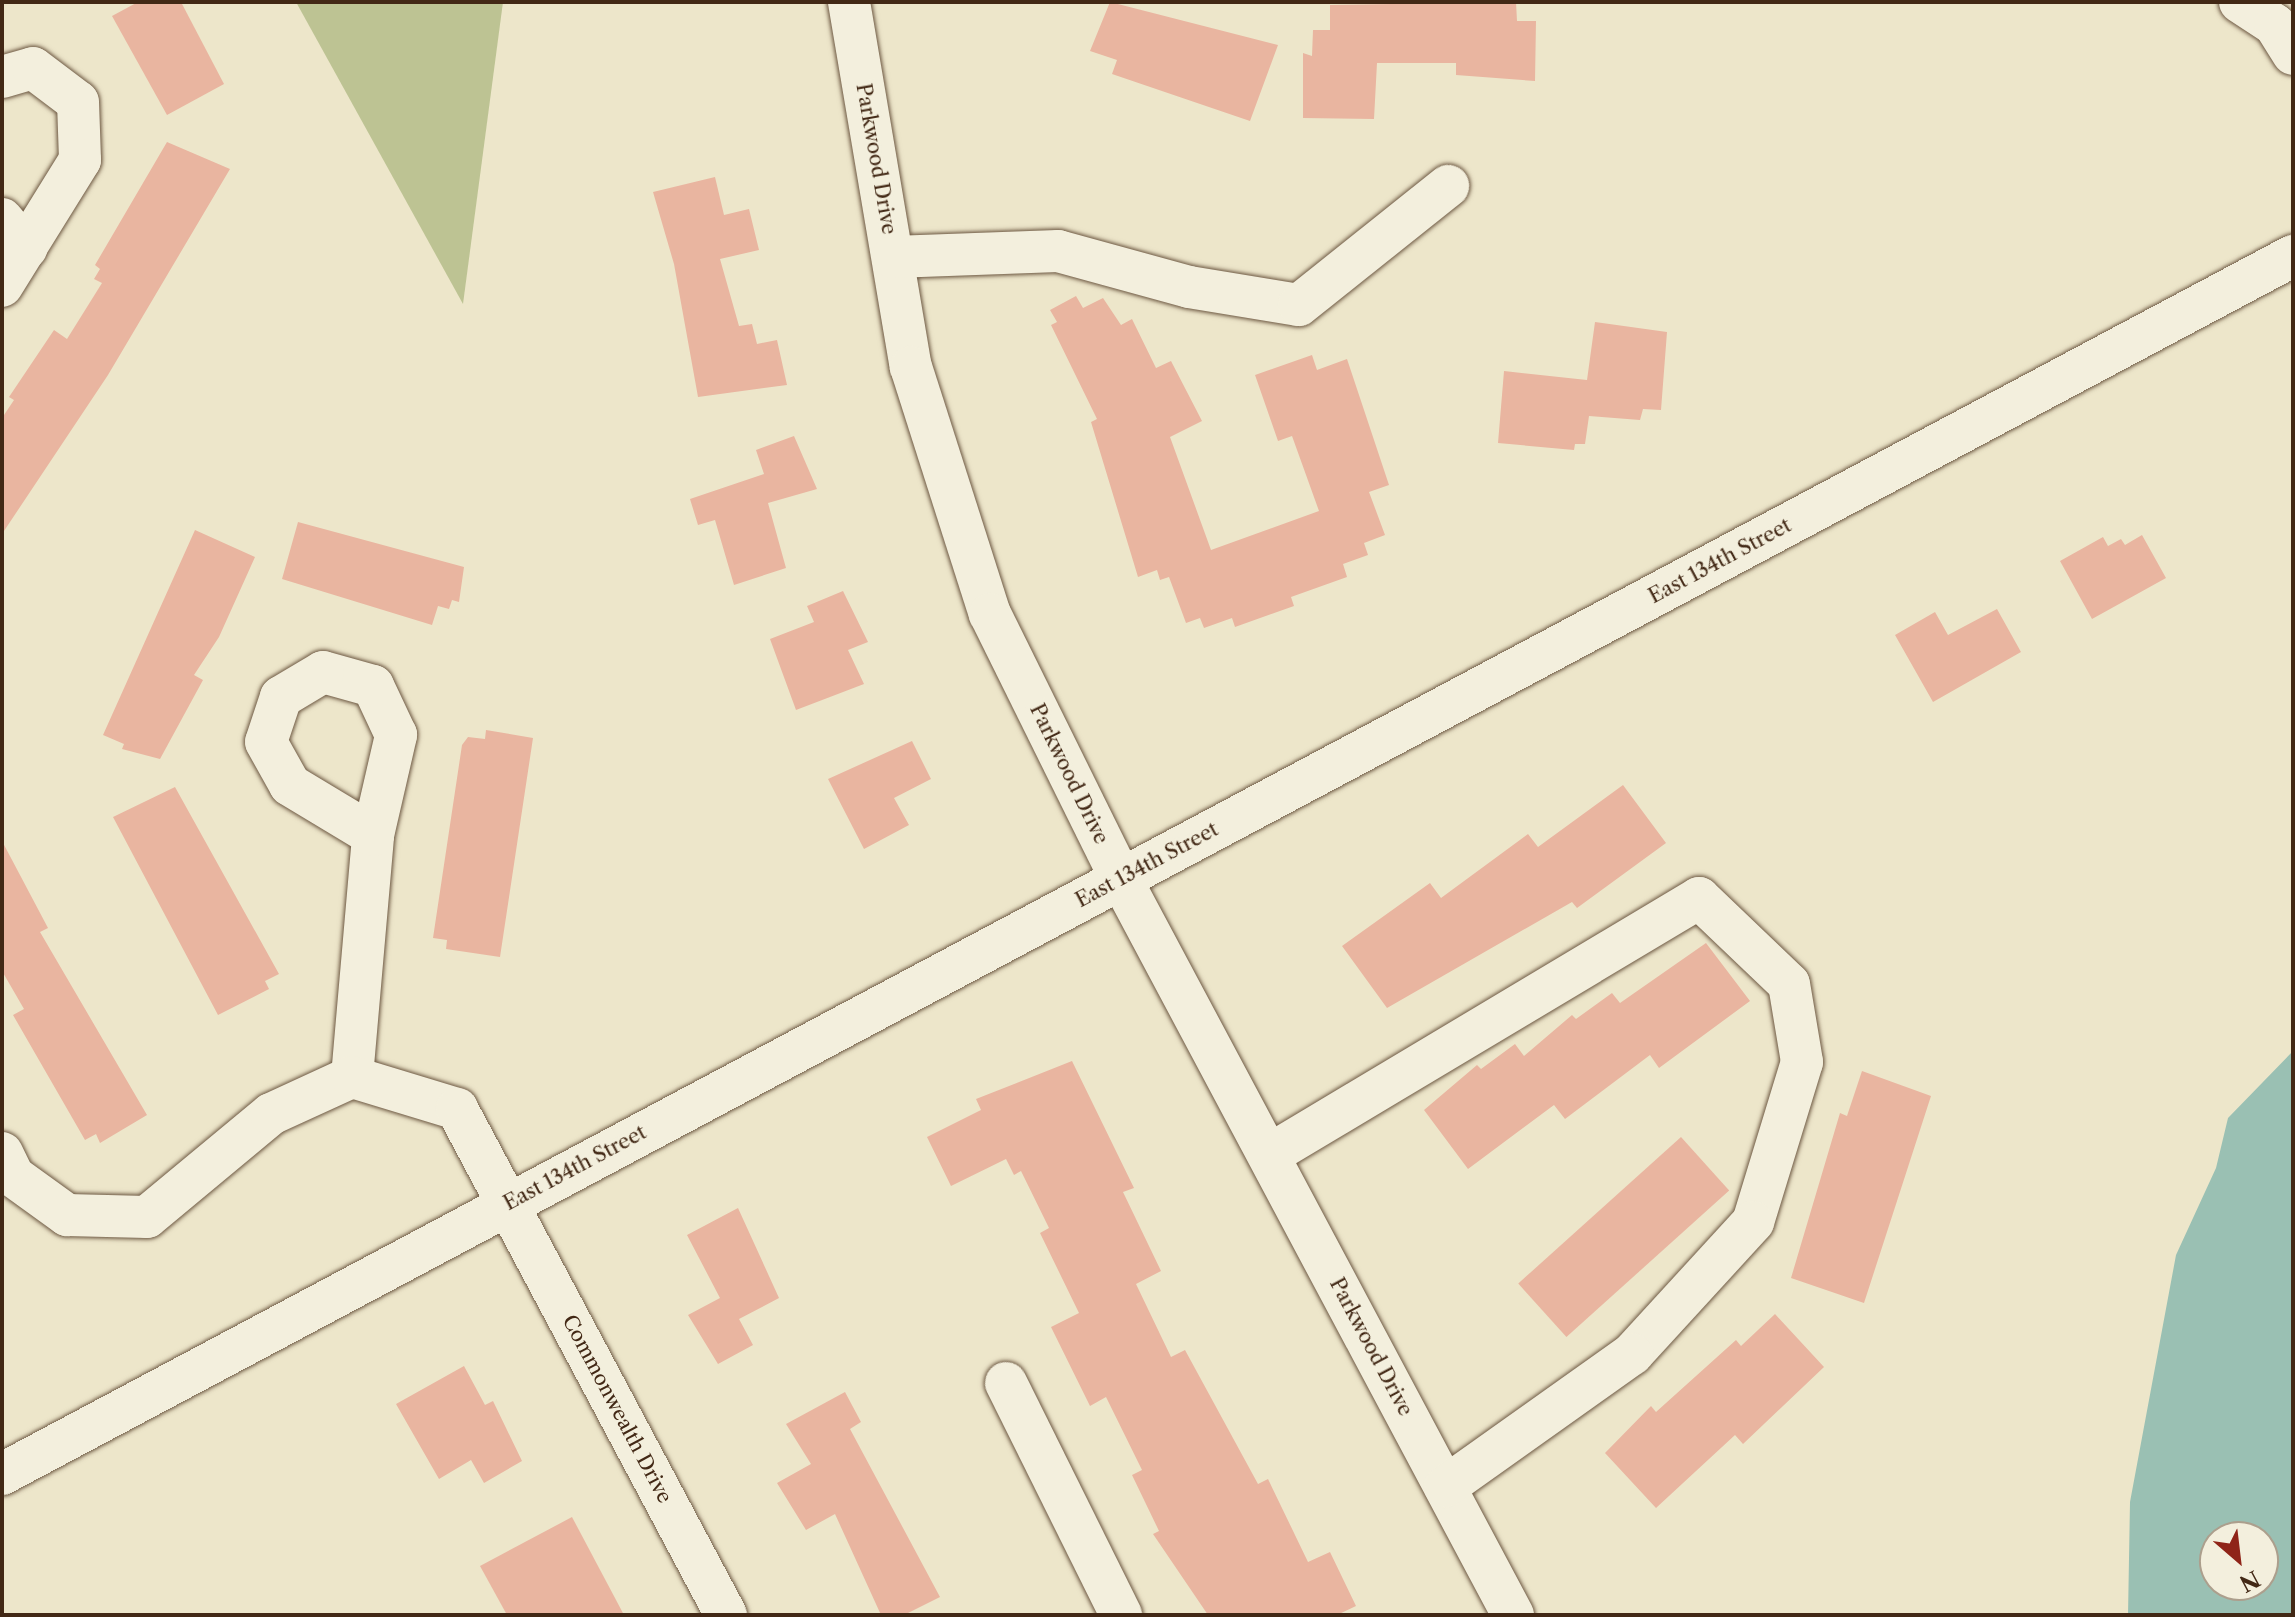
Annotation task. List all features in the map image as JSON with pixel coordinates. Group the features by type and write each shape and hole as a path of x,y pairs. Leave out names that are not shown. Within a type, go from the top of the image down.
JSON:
{"street":[{"name":"Parkwood Drive","path":"849,2 911,367 990,614 1121,879 1445,1487 1497,1609"},
{"path":"2240,2 2275,25 2293,54"},
{"path":"2,77 33,68 78,102 80,160 14,234 2,286"},
{"path":"893,257 1058,251 1189,287 1299,305 1448,186"},
{"name":"East 134th Street","path":"2,1474 2293,256"},
{"path":"2,1153 13,1176 67,1215 147,1217 271,1114 352,1077 373,835"},
{"path":"1269,1155 1699,898 1789,984 1802,1062 1753,1222 1632,1354 1445,1487"},
{"name":"Commonwealth Drive","path":"352,1077 457,1109 726,1615"},
{"path":"1006,1383 1121,1615"}],"green space":[{"path":"296,2 503,2 463,304"}],"water":[{"path":"2293,1051 2293,1615 2128,1615 2130,1502 2176,1255 2216,1168 2228,1118"}],"building":[{"path":"138,2 181,2 224,84 167,115 112,16"},
{"path":"1110,2 1278,45 1250,121 1112,74 1117,60 1090,51"},
{"path":"1516,2 1517,21 1536,21 1535,81 1456,75 1456,63 1377,63 1374,119 1303,118 1303,53 1312,56 1313,30 1330,30 1330,5"},
{"path":"167,142 230,169 108,375 2,534 2,418 14,400 9,397 54,330 67,339 102,283 94,279 100,269 95,265"},
{"path":"715,177 724,215 749,209 759,250 720,259 739,326 752,324 757,344 777,340 787,385 698,397 674,264 653,192"},
{"path":"1076,296 1083,308 1103,298 1121,325 1132,319 1156,368 1171,361 1202,421 1170,437 1211,550 1319,511 1292,436 1278,441 1255,375 1312,355 1317,370 1347,359 1389,485 1369,492 1385,535 1364,543 1368,555 1343,564 1347,577 1291,597 1294,606 1235,627 1232,618 1204,628 1200,618 1186,623 1169,577 1160,580 1157,570 1138,577 1091,422 1097,419 1051,325 1057,322 1050,310"},
{"path":"1595,322 1667,332 1661,410 1643,409 1640,420 1589,416 1585,444 1575,444 1574,450 1498,443 1504,371 1587,380"},
{"path":"794,436 817,489 768,503 786,568 734,585 715,520 698,525 690,499 764,474 756,450"},
{"path":"298,522 464,567 459,602 452,600 449,609 438,606 432,625 282,579"},
{"path":"195,530 255,557 219,637 194,675 203,680 160,759 122,749 124,744 103,735"},
{"path":"2142,535 2166,578 2092,619 2060,561 2103,537 2108,546 2121,539 2125,545"},
{"path":"843,591 868,642 848,650 864,684 796,710 770,639 814,622 807,606"},
{"path":"1997,609 2021,652 1933,702 1895,635 1935,612 1948,635"},
{"path":"486,730 533,738 500,957 446,949 447,940 433,938 462,745 468,737 485,739"},
{"path":"912,741 931,779 894,798 909,825 864,849 828,779"},
{"path":"1623,785 1666,843 1577,908 1572,902 1387,1008 1342,946 1430,883 1441,898 1528,834 1538,847"},
{"path":"175,787 279,974 265,981 269,989 218,1015 113,817"},
{"path":"2,841 48,928 40,932 147,1115 100,1143 96,1134 85,1140 13,1015 24,1009 2,971"},
{"path":"1706,943 1750,1001 1659,1068 1650,1055 1565,1119 1554,1105 1468,1169 1424,1110 1477,1065 1481,1069 1515,1044 1524,1056 1572,1015 1576,1019 1612,993 1620,1003"},
{"path":"1072,1061 1134,1188 1123,1192 1161,1271 1136,1284 1171,1357 1185,1350 1258,1484 1268,1479 1308,1562 1330,1552 1356,1606 1337,1615 1208,1615 1153,1534 1159,1531 1132,1475 1142,1470 1106,1397 1090,1406 1051,1327 1079,1313 1040,1233 1049,1228 1021,1171 1014,1175 1006,1159 951,1186 927,1137 981,1110 976,1099"},
{"path":"1862,1071 1931,1096 1864,1303 1791,1278 1840,1113 1847,1116"},
{"path":"1681,1137 1729,1191 1566,1337 1518,1284"},
{"path":"738,1208 779,1298 739,1319 753,1345 718,1364 688,1315 720,1298 687,1235"},
{"path":"1775,1314 1824,1367 1743,1444 1735,1435 1656,1508 1605,1453 1651,1406 1656,1412 1736,1340 1741,1346"},
{"path":"464,1366 485,1405 493,1401 522,1461 484,1483 471,1460 439,1479 396,1404"},
{"path":"845,1392 861,1422 850,1429 940,1597 904,1615 881,1615 835,1514 806,1530 777,1483 811,1464 786,1424"},
{"path":"572,1517 624,1615 507,1615 480,1566"}]}
